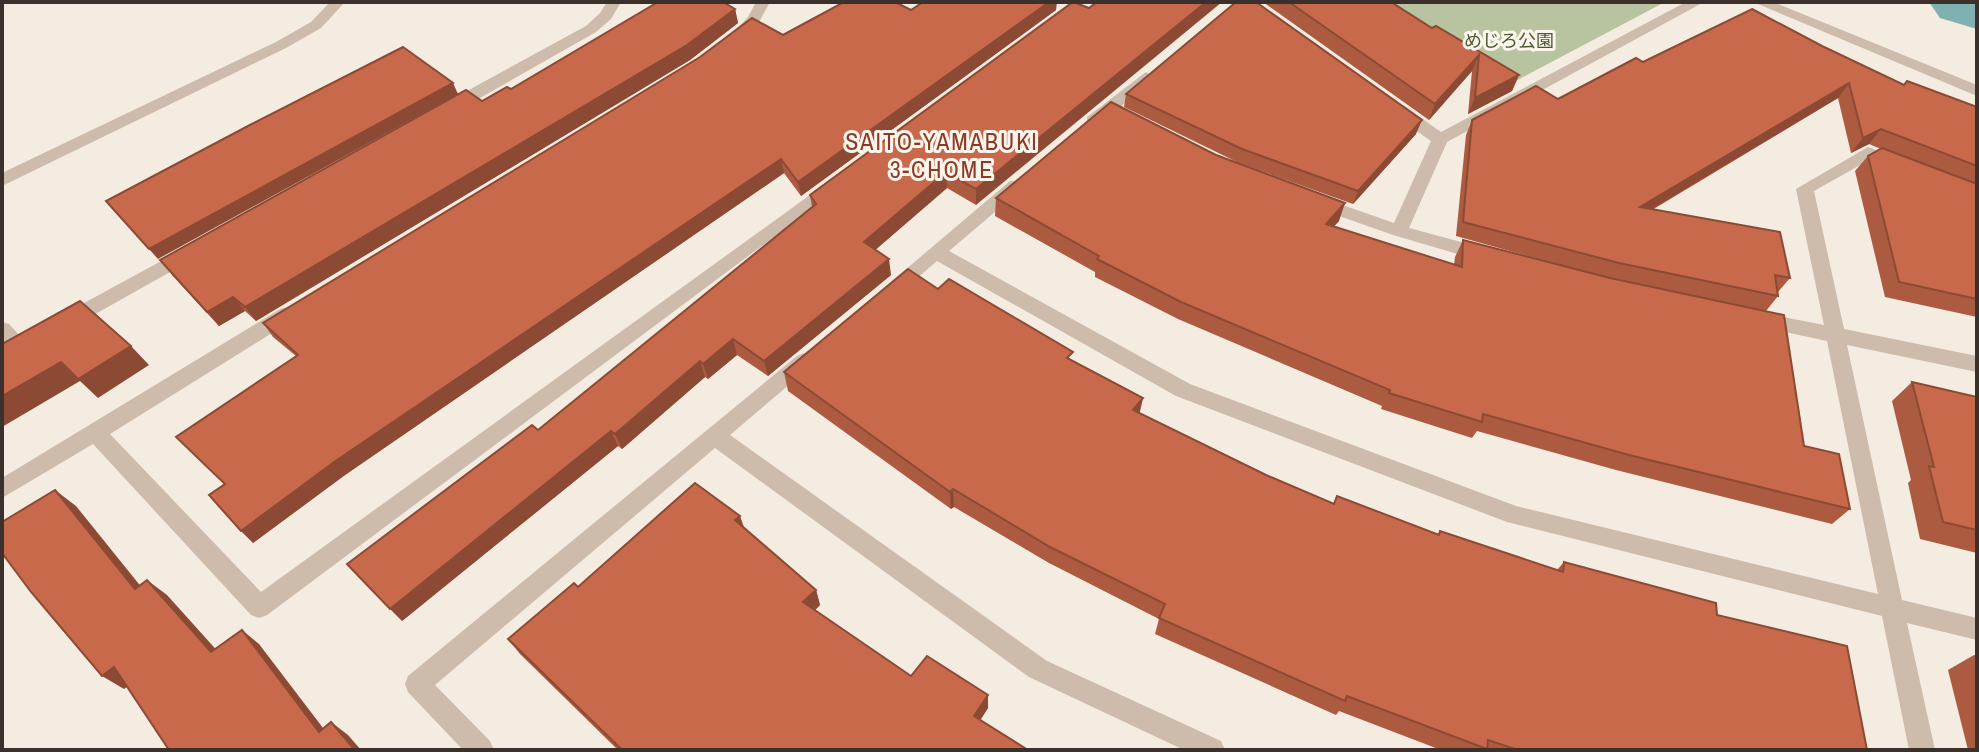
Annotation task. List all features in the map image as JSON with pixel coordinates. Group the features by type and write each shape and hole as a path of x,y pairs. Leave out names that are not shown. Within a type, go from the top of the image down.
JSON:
{"street":[{"path":"2,180 281,45 316,25 338,2"},
{"path":"438,114 591,29 606,16 614,2"},
{"path":"722,48 746,29 763,2"},
{"path":"1399,231 1440,139 1697,2"},
{"path":"1760,2 1977,91"},
{"path":"1074,137 1115,112 1166,60"},
{"path":"1389,103 1440,139"},
{"path":"1909,169 1868,153 1805,189 1922,750"},
{"path":"874,303 1028,175"},
{"path":"95,432 259,607 842,178"},
{"path":"1303,197 1399,231 1504,260"},
{"path":"2,329 20,348 201,246"},
{"path":"936,252 1183,390 1515,515 1977,629"},
{"path":"2,489 301,306"},
{"path":"1745,316 1977,364"},
{"path":"481,750 417,684 825,344"},
{"path":"715,436 1038,669 1212,750"}],"green space":[{"name":"めじろ公園","path":"1378,2 1665,2 1508,85"}],"building":[{"path":"658,2 723,2 735,9 687,45 245,307 233,297 207,312 160,260 466,90 482,101 507,87 511,89"},
{"path":"844,2 895,2 911,10 923,2 1049,2 798,182 781,159 334,462 241,531 209,495 225,484 176,437 298,355 263,323 700,57 752,18 783,35"},
{"path":"1073,2 1089,8 1097,2 1206,2 976,189 946,172 864,242 889,259 764,361 733,339 703,364 700,361 615,434 611,431 390,609 347,564 532,425 538,430 816,204 810,195"},
{"path":"1236,2 1256,2 1422,120 1358,191 1242,149 1126,94"},
{"path":"1289,2 1391,2 1519,75 1475,98 1479,55 1435,104"},
{"path":"1752,9 1904,85 1907,81 1977,107 1977,166 1881,129 1863,138 1849,83 1640,207 1780,232 1790,278 1775,275 1778,296 1619,263 1463,222 1472,120 1536,86 1558,99 1636,58 1643,62"},
{"path":"403,47 453,83 149,249 106,201 248,126"},
{"path":"1111,102 1216,155 1345,203 1326,224 1462,267 1463,240 1610,278 1784,315 1804,446 1839,454 1850,509 1629,455 1483,414 1482,422 1389,393 1390,390 1181,302 1097,259 1099,256 996,198"},
{"path":"1882,148 1977,184 1977,299 1899,282 1868,156"},
{"path":"908,269 938,289 949,279 1073,352 1067,358 1143,398 1133,410 1266,475 1334,504 1337,496 1439,535 1440,531 1563,572 1564,562 1716,603 1717,615 1847,646 1867,750 1518,750 1488,740 1487,749 1347,696 1345,701 1159,618 1165,604 1050,547 953,489 950,492 784,372"},
{"path":"80,301 131,346 78,379 61,362 2,396 2,344"},
{"path":"1912,382 1977,397 1977,530 1943,522 1929,466 1934,467"},
{"path":"695,483 740,516 735,520 816,590 803,602 911,676 927,656 988,695 974,716 1028,750 622,750 508,639 574,583 578,587"},
{"path":"55,490 135,589 147,580 211,652 242,630 319,732 331,722 355,750 169,750 114,667 102,676 2,553 2,522"}],"waterway":[{"path":"1966,2 1977,7"}],"district":[{"name":"SAITO-YAMABUKI 3-CHOME","path":"942,155"}]}
